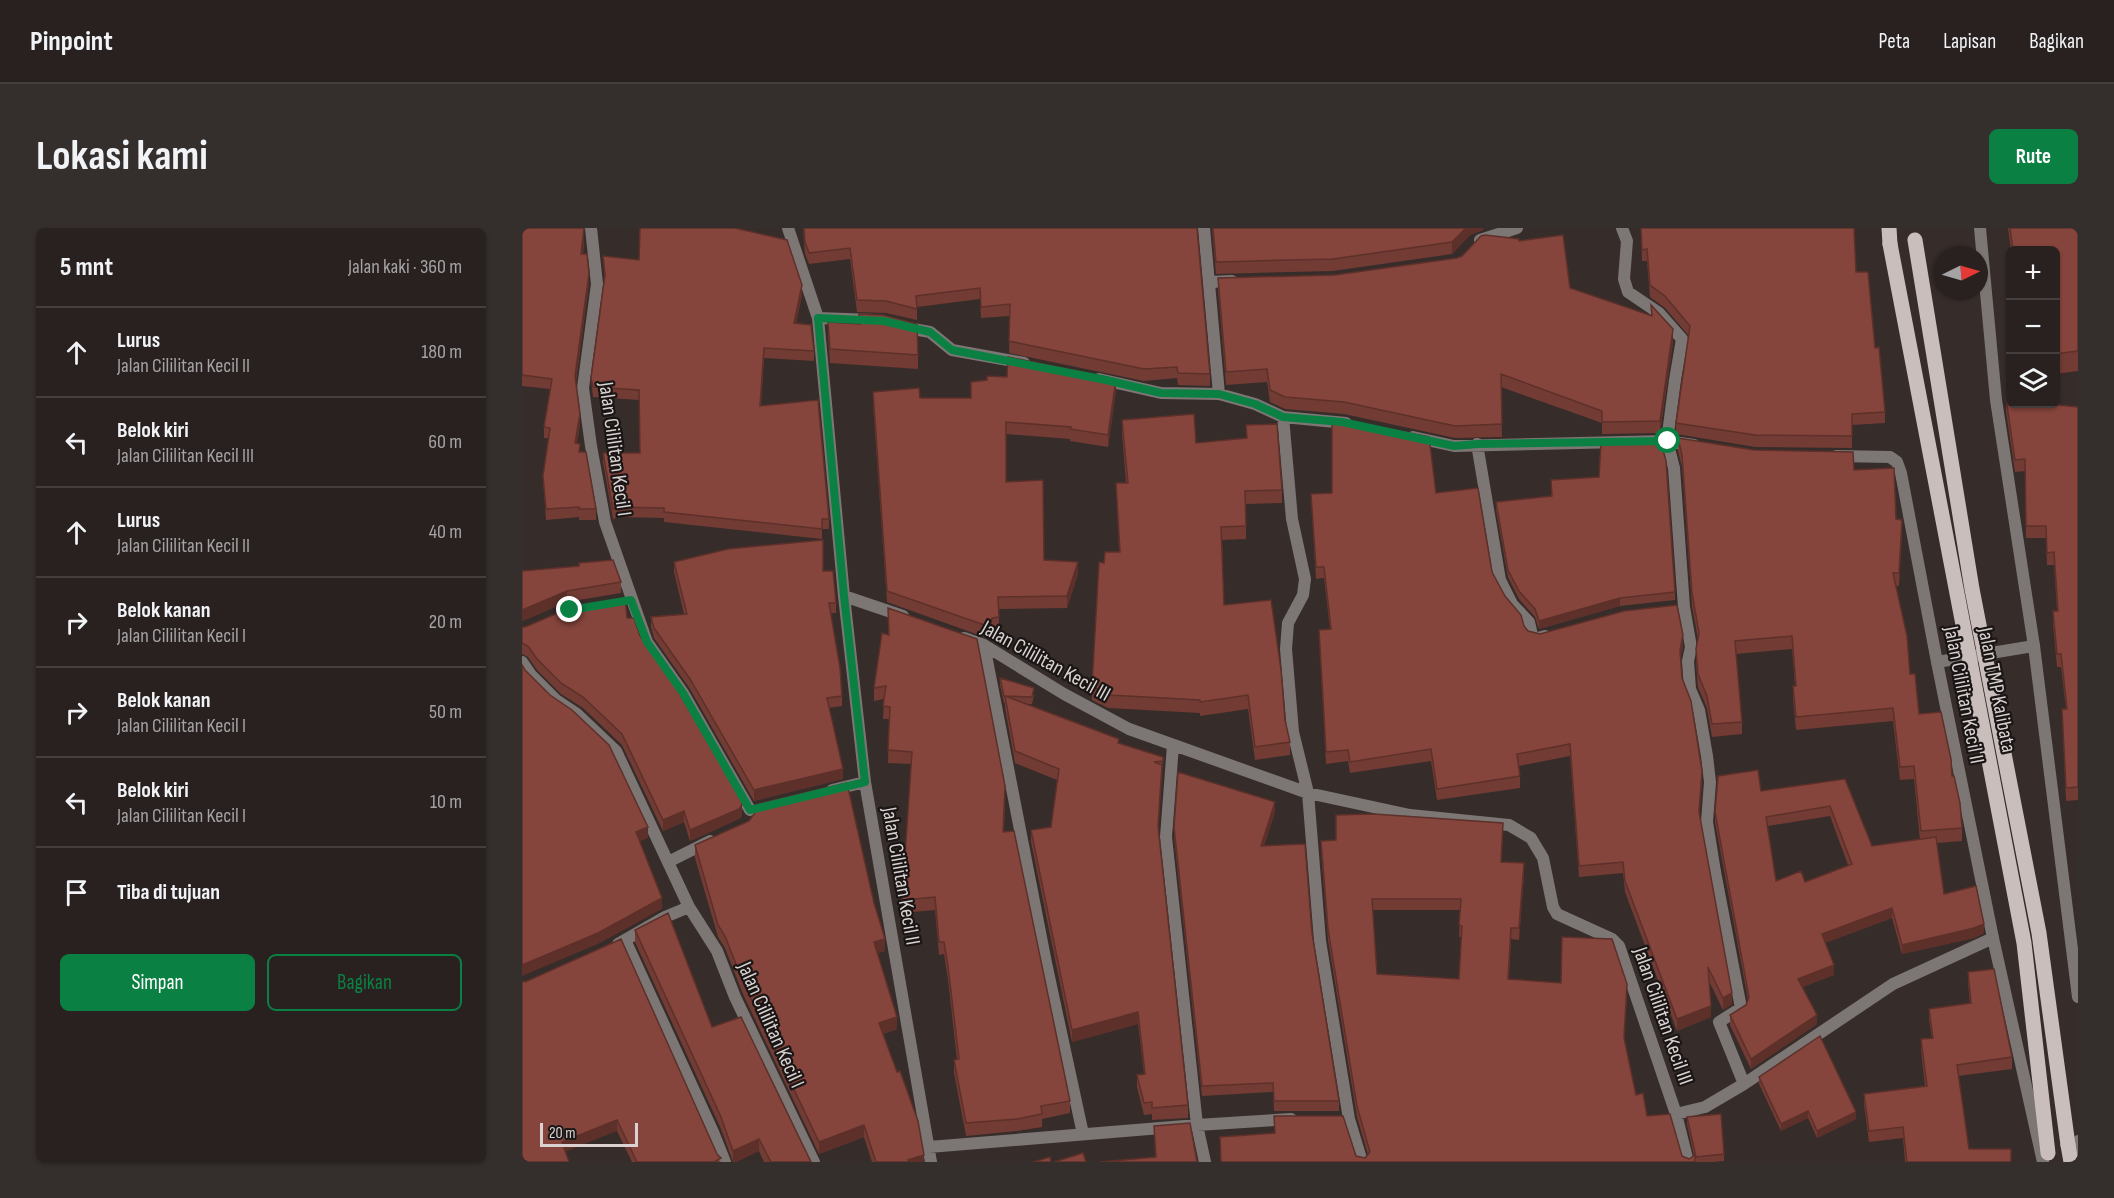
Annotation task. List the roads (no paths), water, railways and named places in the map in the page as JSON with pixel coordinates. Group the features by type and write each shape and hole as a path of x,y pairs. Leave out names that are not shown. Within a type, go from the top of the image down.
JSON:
{"main road":[{"name":"Jalan TMP Kalibata","path":"1889,228 1890,244 2024,943 2047,1159"},
{"name":"Jalan TMP Kalibata","path":"1915,228 1915,240 1972,589 2039,933 2073,1143 2071,1162"}],"street":[{"name":"Jalan Cililitan Kecil I","path":"591,228 597,284 583,388 605,522 625,574 626,601 647,642 683,693 754,812"},
{"path":"788,228 818,318 844,596 920,622"},
{"path":"1204,228 1219,394"},
{"path":"1470,248 1476,241 1517,228"},
{"path":"1622,228 1628,241 1624,279 1628,292 1659,313 1682,339 1668,441 1674,468 1678,607 1691,647 1688,661 1690,689 1699,710 1710,782 1707,822 1741,1008 1719,1022 1744,1084"},
{"path":"1980,228 1996,400 2034,646 2078,997"},
{"path":"1209,282 1244,281"},
{"path":"818,318 888,323 930,332 952,350 1031,365"},
{"path":"1084,376 1161,393 1219,394 1255,404 1283,417 1353,425"},
{"path":"1996,400 2006,401"},
{"path":"1283,417 1292,519 1305,579 1303,595 1288,623 1286,650 1293,732 1308,793 1320,941 1343,1119 1362,1162"},
{"path":"1398,434 1454,446 1668,441 1711,448"},
{"path":"1477,444 1500,580 1512,604 1529,622 1532,635 1538,638 1559,632"},
{"name":"Jalan Cililitan Kecil II","path":"1825,457 1890,457 1897,462 1901,473 1993,938 2047,1159"},
{"name":"Jalan Cililitan Kecil II","path":"844,596 865,782 931,1162"},
{"name":"Jalan Cililitan Kecil III","path":"952,633 984,645 1064,694 1129,729 1173,746 1308,793 1410,814 1509,825 1531,838 1543,858 1553,907 1557,914 1612,939 1619,946 1676,1114 1705,1107 1744,1084 1893,984 1993,938"},
{"path":"984,645 1046,963 1083,1134"},
{"path":"1937,662 2034,646"},
{"name":"Jalan Cililitan Kecil I","path":"522,662 531,675 556,700 577,714 616,751 689,907 717,951 735,997 814,1162"},
{"path":"1173,746 1166,837 1197,1125 1205,1162"},
{"path":"821,792 865,782"},
{"path":"668,862 718,837"},
{"path":"610,947 665,917 689,907"},
{"path":"625,940 725,1162"},
{"path":"1676,1114 1688,1162"},
{"path":"929,1147 1271,1119 1305,1119"}]}
